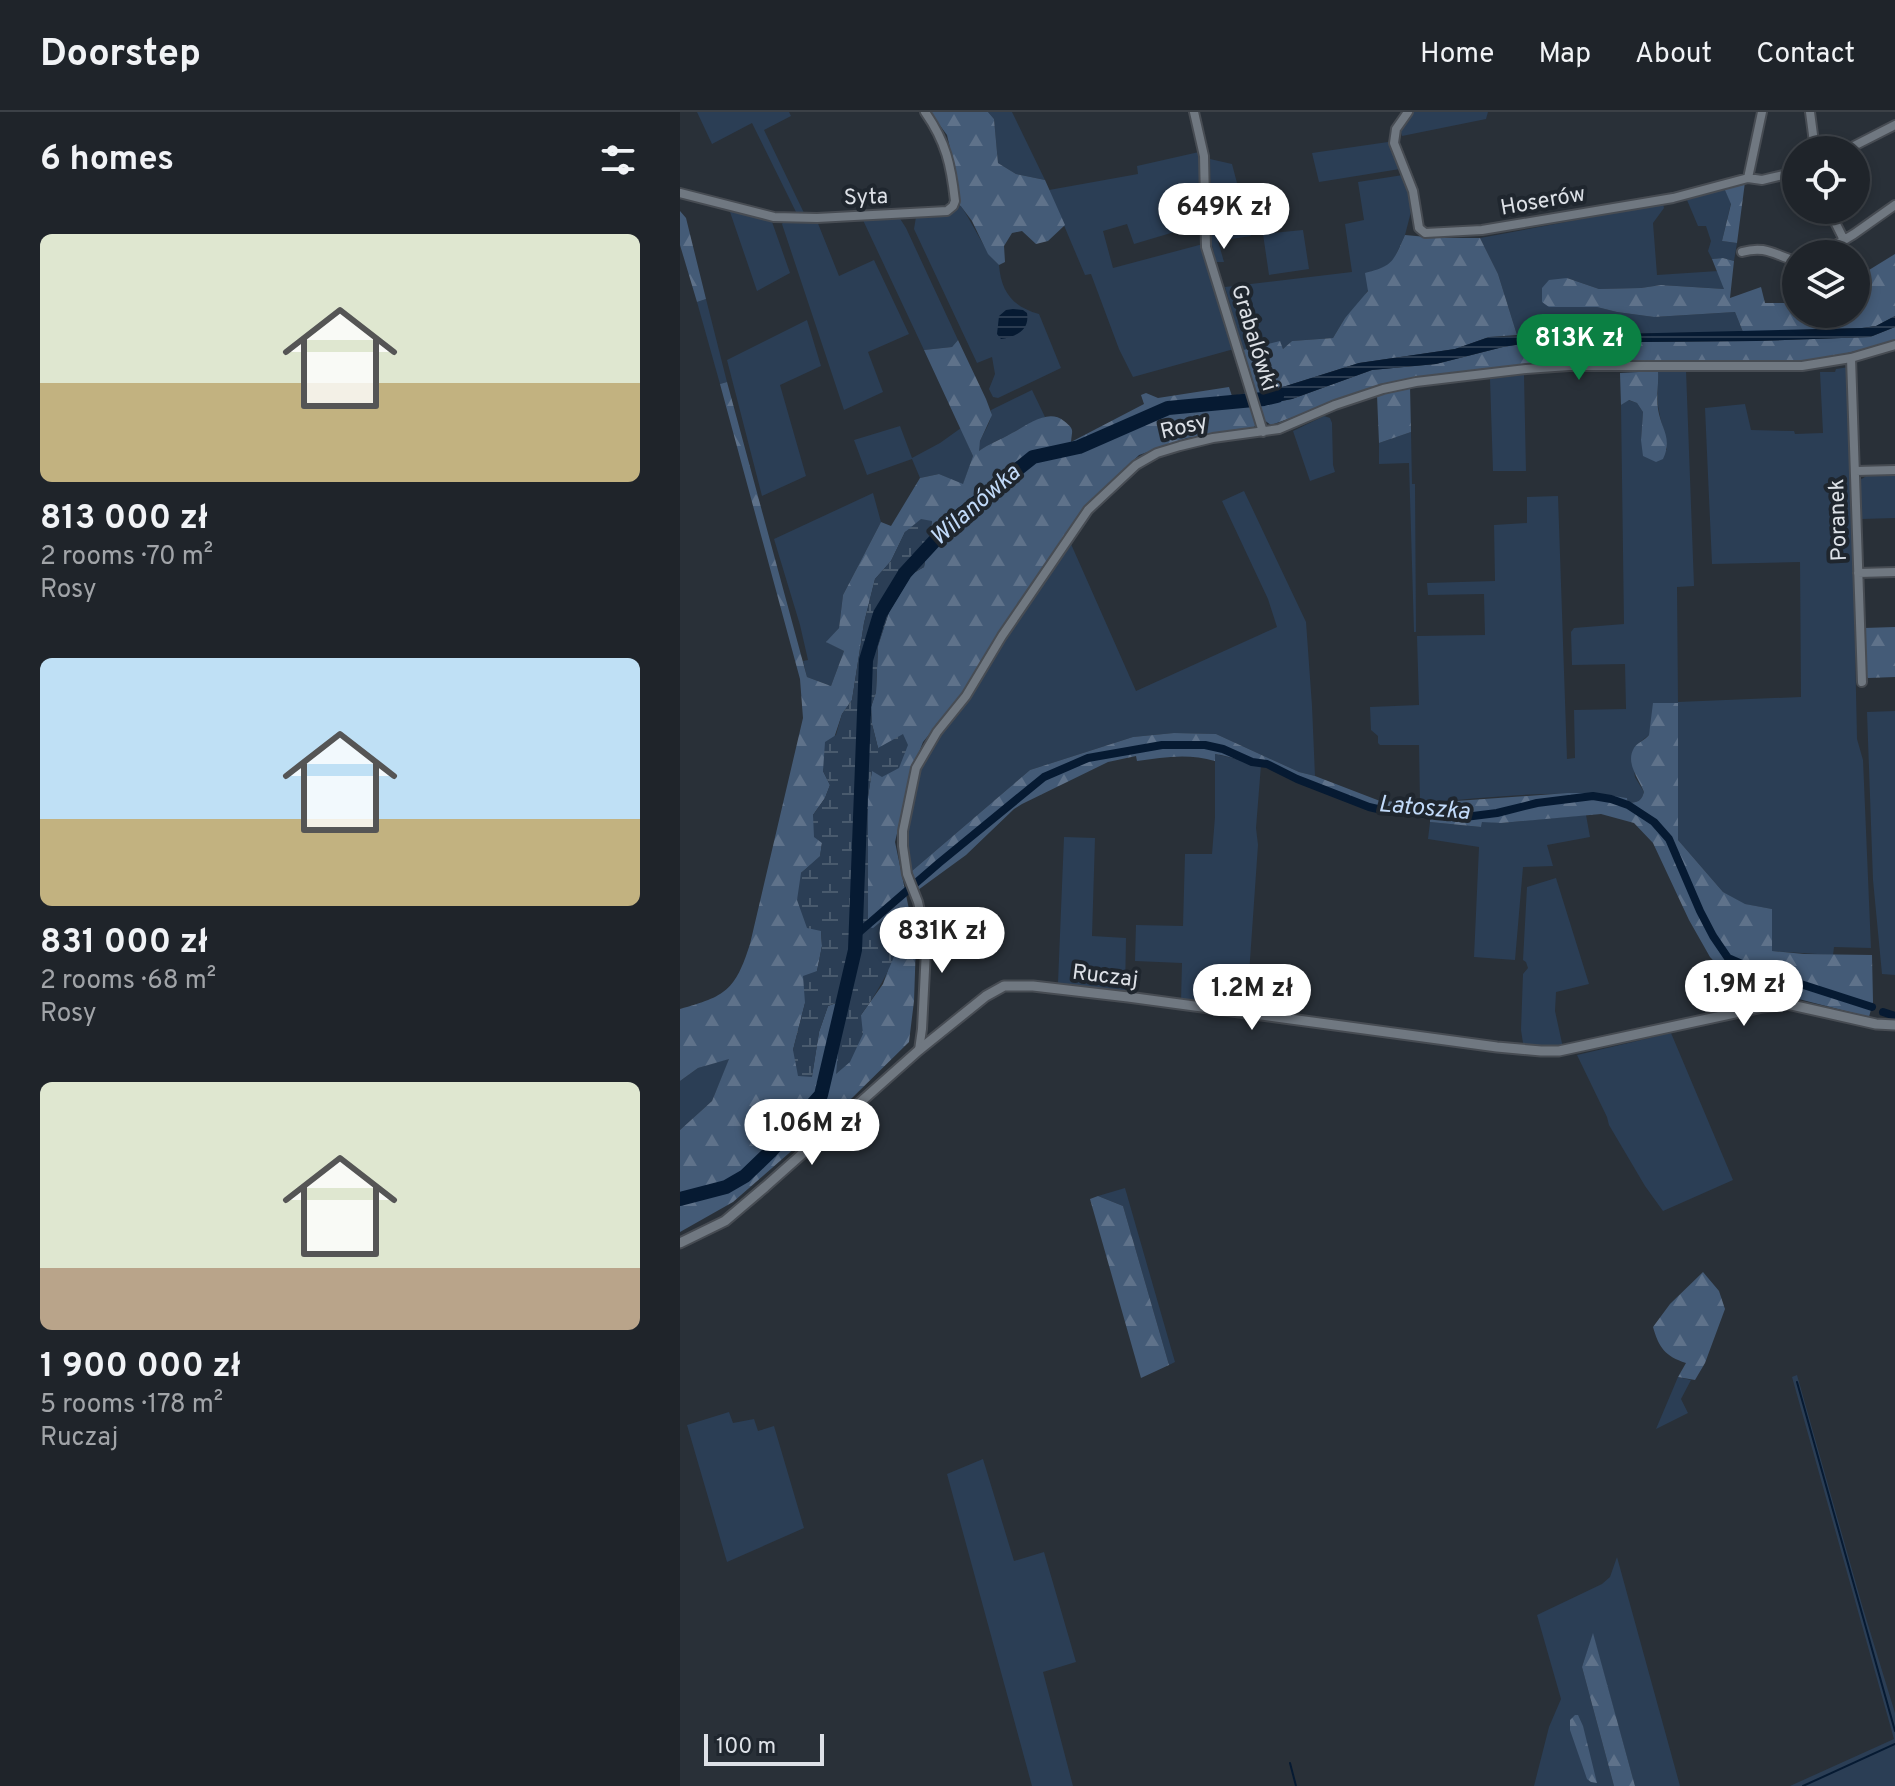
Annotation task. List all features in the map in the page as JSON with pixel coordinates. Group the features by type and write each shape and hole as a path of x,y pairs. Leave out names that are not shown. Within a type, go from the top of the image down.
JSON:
{"street":[{"name":"Syta","path":"680,193 774,217 817,218 947,211 955,201 948,159 942,137 925,112"},
{"name":"Grabalówki","path":"1194,112 1204,156 1206,247 1263,432"},
{"name":"Hoserów","path":"1408,112 1396,129 1394,143 1413,191 1419,228 1425,233 1482,230 1673,198 1748,178 1762,180 1782,175"},
{"path":"1748,178 1762,112"},
{"path":"1810,112 1813,136"},
{"path":"1870,138 1895,125"},
{"path":"1836,224 1844,240 1895,205"},
{"path":"1742,252 1766,249 1782,255"},
{"name":"Rosy","path":"919,1050 926,950 924,929 907,874 903,846 903,831 916,768 937,732 966,696 1002,636 1088,510 1136,465 1157,453 1213,438 1279,429 1335,405 1416,382 1569,366 1802,366 1851,358 1895,345"},
{"name":"Poranek","path":"1851,358 1862,682"},
{"path":"1856,471 1895,470"},
{"path":"1858,573 1895,572"},
{"name":"Ruczaj","path":"680,1243 725,1221 919,1050 986,996 1004,986 1128,997 1541,1051 1578,1048 1787,1004 1876,1024 1895,1025"}],"green space":[{"path":"697,112 789,112 791,116 764,130 805,215 797,214 752,123 712,144"},
{"path":"930,112 988,112 994,119 998,163 1016,174 1045,180 1065,225 1048,241 1036,244 1022,231 1012,233 1004,246 1005,262 999,265 988,254 972,221 960,205 947,135"},
{"path":"988,112 1012,112 1045,180 1016,174 998,163 994,119"},
{"path":"1413,112 1488,112 1486,119 1402,136 1400,129"},
{"path":"1388,142 1400,169 1319,182 1312,153"},
{"path":"1199,152 1201,196 1197,205 1201,208 1201,224 1134,244 1127,224 1103,231 1113,268 1203,244 1234,349 1133,377 1091,274 1085,275 1049,190 1138,174 1137,166"},
{"path":"1210,159 1232,164 1251,236 1218,241 1224,262 1216,262 1211,241"},
{"path":"1403,175 1413,204 1405,235 1393,261 1382,269 1333,338 1292,341 1283,349 1280,342 1243,350 1225,287 1352,272 1345,224 1364,220 1358,182"},
{"path":"1745,182 1737,243 1722,241 1731,204 1724,188"},
{"path":"1724,188 1731,203 1722,241 1737,243 1734,261 1712,259 1708,251 1711,241 1706,226 1698,226 1687,200"},
{"path":"1663,204 1664,208 1653,223 1657,275 1718,271 1725,289 1661,285 1599,289 1567,278 1549,307 1597,307 1654,317 1735,312 1743,332 1517,335 1498,274 1480,238"},
{"path":"960,205 999,265 1002,283 1010,297 1015,303 1039,314 1061,368 998,398 993,397 989,389 995,374 992,357 977,363 914,229 916,217 944,215"},
{"path":"729,209 771,219 790,273 757,291"},
{"path":"680,211 686,218 706,299 697,302 680,245"},
{"path":"899,217 958,340 952,347 924,350 862,218"},
{"path":"784,221 817,221 839,276 874,260 909,334 868,352 883,392 844,410 782,224"},
{"path":"1303,230 1309,269 1269,275 1263,234"},
{"path":"1405,235 1480,238 1498,274 1517,335 1489,337 1455,349 1359,363 1257,395 1243,350 1280,341 1283,349 1292,341 1333,338 1368,291 1365,273 1387,265"},
{"path":"1895,254 1895,316 1870,327 1870,269"},
{"path":"1723,258 1734,261 1730,298 1761,287 1765,303 1782,303 1782,328 1862,328 1743,332 1735,312 1654,317 1597,307 1549,307 1542,302 1542,288 1549,280 1567,278 1599,289 1661,285 1724,289 1712,259"},
{"path":"706,299 727,382 720,384 697,302"},
{"path":"807,320 821,366 780,385 806,476 762,496 727,360"},
{"path":"1895,327 1895,341 1799,362 1555,362 1413,380 1344,399 1271,425 1264,420 1260,405 1292,399 1372,370 1436,364 1527,343 1870,337"},
{"path":"958,340 992,415 980,441 979,451 1031,422 1051,416 1070,426 1071,442 1144,404 1141,395 1146,393 1158,398 1229,387 1232,396 1248,393 1256,424 1253,429 1187,438 1139,455 1083,510 962,694 923,742 911,773 895,842 916,943 909,1042 852,1098 733,1202 680,1232 680,1130 712,1101 729,1059 698,1068 680,1081 680,1009 708,1000 727,989 745,960 803,718 800,679 720,384 727,382 807,677 831,686 844,651 826,642 839,628 843,595 881,522 891,526 920,478 939,474 963,484 973,456 924,350 952,347","holes":["932,521 924,567 912,574 889,612 878,646 876,692 871,707 878,748 868,797 868,927 873,929 888,916 888,970 883,984 861,1015 837,1073 840,1031 836,1003 828,1006 819,1032 812,1076 793,1050 822,946 821,931 801,873 820,857 822,843 813,815 830,785 823,771 842,714 852,700 864,623 875,579 891,561 905,532"]},
{"path":"1849,367 1857,739 1863,760 1871,948 1834,947 1833,955 1772,951 1772,909 1744,904 1723,892 1678,840 1678,703 1651,725 1649,735 1640,742 1632,760 1635,777 1644,792 1637,802 1628,803 1627,798 1601,795 1550,794 1420,803 1419,745 1380,745 1378,736 1371,730 1370,707 1419,705 1417,636 1485,635 1484,594 1428,595 1427,583 1495,581 1494,525 1527,523 1527,497 1558,496 1567,759 1575,758 1574,710 1626,709 1625,664 1572,665 1571,632 1574,628 1624,624 1621,405 1628,400 1637,403 1643,412 1641,440 1667,450 1658,406 1658,371 1686,370 1694,586 1677,587 1678,702 1801,697 1800,562 1712,564 1705,408 1745,404 1751,430 1823,433 1820,372 1835,372 1836,369"},
{"path":"1658,371 1658,409 1667,445 1663,459 1656,462 1643,456 1643,412 1637,403 1629,400 1621,405 1620,373"},
{"path":"1524,375 1526,471 1493,471 1490,379"},
{"path":"1410,386 1411,432 1379,443 1377,395"},
{"path":"1032,390 1045,417 978,452 991,410"},
{"path":"1324,416 1330,418 1332,423 1335,472 1310,481 1293,431"},
{"path":"900,426 912,458 961,428 973,456 963,485 939,474 920,478 912,459 867,475 854,440"},
{"path":"1411,432 1412,484 1415,484 1416,632 1409,463 1379,464 1379,443"},
{"path":"1871,473 1895,473 1895,518 1861,519 1860,480"},
{"path":"1244,491 1306,622 1315,776 1299,772 1216,734 1174,733 1133,737 1030,770 912,871 908,828 920,768 935,741 970,699 1003,640 1071,544 1136,691 1277,627 1268,599 1222,501"},
{"path":"873,493 881,522 843,595 839,628 827,642 844,651 831,686 807,677 803,661 808,660 800,625 774,539"},
{"path":"921,519 932,521 924,567 912,574 889,612 878,646 876,692 871,707 878,748 903,734 908,745 899,768 882,777 872,771 868,797 868,927 873,928 888,916 897,931 898,942 886,976 861,1015 863,1034 850,1062 836,1074 840,1031 835,1003 828,1006 819,1032 812,1077 798,1076 793,1050 805,1003 803,976 817,971 822,946 821,931 807,928 797,900 801,873 820,856 822,843 814,837 813,815 830,785 823,771 825,742 836,735 842,714 852,700 864,623 875,579 891,561 905,532"},
{"path":"1895,627 1895,677 1868,678 1865,675 1864,628"},
{"path":"1653,703 1678,703 1678,840 1723,892 1745,904 1772,909 1772,951 1872,955 1873,1002 1869,1017 1787,996 1725,973 1710,957 1689,920 1653,843 1634,823 1601,814 1482,822 1481,827 1430,822 1430,818 1375,812 1261,765 1215,754 1215,761 1186,756 1137,761 1136,756 1108,762 1014,809 966,855 918,890 912,871 1030,770 1133,737 1174,733 1216,734 1299,772 1380,801 1428,803 1594,793 1634,802 1640,800 1644,792 1631,759 1635,746 1649,735"},
{"path":"1895,711 1895,975 1882,974 1873,880 1867,712"},
{"path":"1215,754 1261,765 1247,1003 1242,1009 1181,1002 1182,963 1135,961 1136,925 1183,926 1185,854 1212,854"},
{"path":"1586,815 1590,837 1547,845 1553,866 1523,867 1515,960 1474,957 1479,847 1428,839 1430,822 1481,827 1482,821 1501,823"},
{"path":"1064,837 1095,838 1092,936 1126,938 1125,993 1058,983"},
{"path":"1556,878 1589,984 1556,992 1555,1011 1563,1048 1531,1048 1523,1043 1521,1030 1523,974 1528,968 1523,960 1527,887"},
{"path":"1671,1033 1733,1180 1663,1211 1609,1125 1577,1055"},
{"path":"730,1058 712,1101 680,1130 680,1081 698,1068"},
{"path":"1125,1188 1175,1362 1169,1365 1123,1206 1098,1196"},
{"path":"1098,1196 1123,1206 1169,1365 1141,1378 1090,1199"},
{"path":"1703,1272 1719,1291 1725,1309 1705,1363 1695,1380 1678,1377 1686,1363 1664,1350 1653,1327 1670,1304"},
{"path":"1797,1375 1895,1713 1895,1786 1790,1786 1894,1739 1792,1377"},
{"path":"1678,1377 1691,1380 1681,1399 1688,1413 1656,1429"},
{"path":"729,1412 733,1423 754,1419 758,1431 774,1426 804,1528 727,1562 687,1425"},
{"path":"983,1459 1014,1561 1044,1552 1076,1662 1043,1672 1073,1786 1032,1786 947,1474"},
{"path":"1617,1557 1680,1786 1635,1786 1593,1635 1582,1667 1614,1786 1534,1786 1549,1727 1561,1699 1537,1615 1602,1584 1610,1577"},
{"path":"1593,1633 1635,1786 1614,1786 1582,1667"},
{"path":"1578,1715 1583,1726 1597,1783 1587,1779 1570,1730 1570,1720"}],"shaded area":[{"path":"1013,309 1027,313 1026,324 1017,334 1001,339 997,334 999,316"},
{"path":"1895,316 1895,327 1870,337 1527,343 1436,364 1372,370 1292,399 1260,405 1257,395 1359,363 1455,349 1489,337 1876,326"}],"waterway":[{"name":"Wilanówka","path":"680,1199 726,1187 745,1176 821,1095 855,950 866,660 880,614 905,573 952,522 1033,457 1079,447 1168,408 1277,396"},
{"name":"Latoszka","path":"857,934 1044,777 1088,758 1162,745 1205,745 1252,762 1267,764 1297,779 1382,810 1465,817 1593,796 1628,805 1654,822 1669,839 1700,911 1728,958 1872,1007"},
{"name":"Latoszka","path":"1883,1012 1895,1016"},
{"path":"1797,1382 1895,1731"},
{"path":"1803,1786 1895,1744"},
{"path":"1290,1763 1296,1786"}]}
